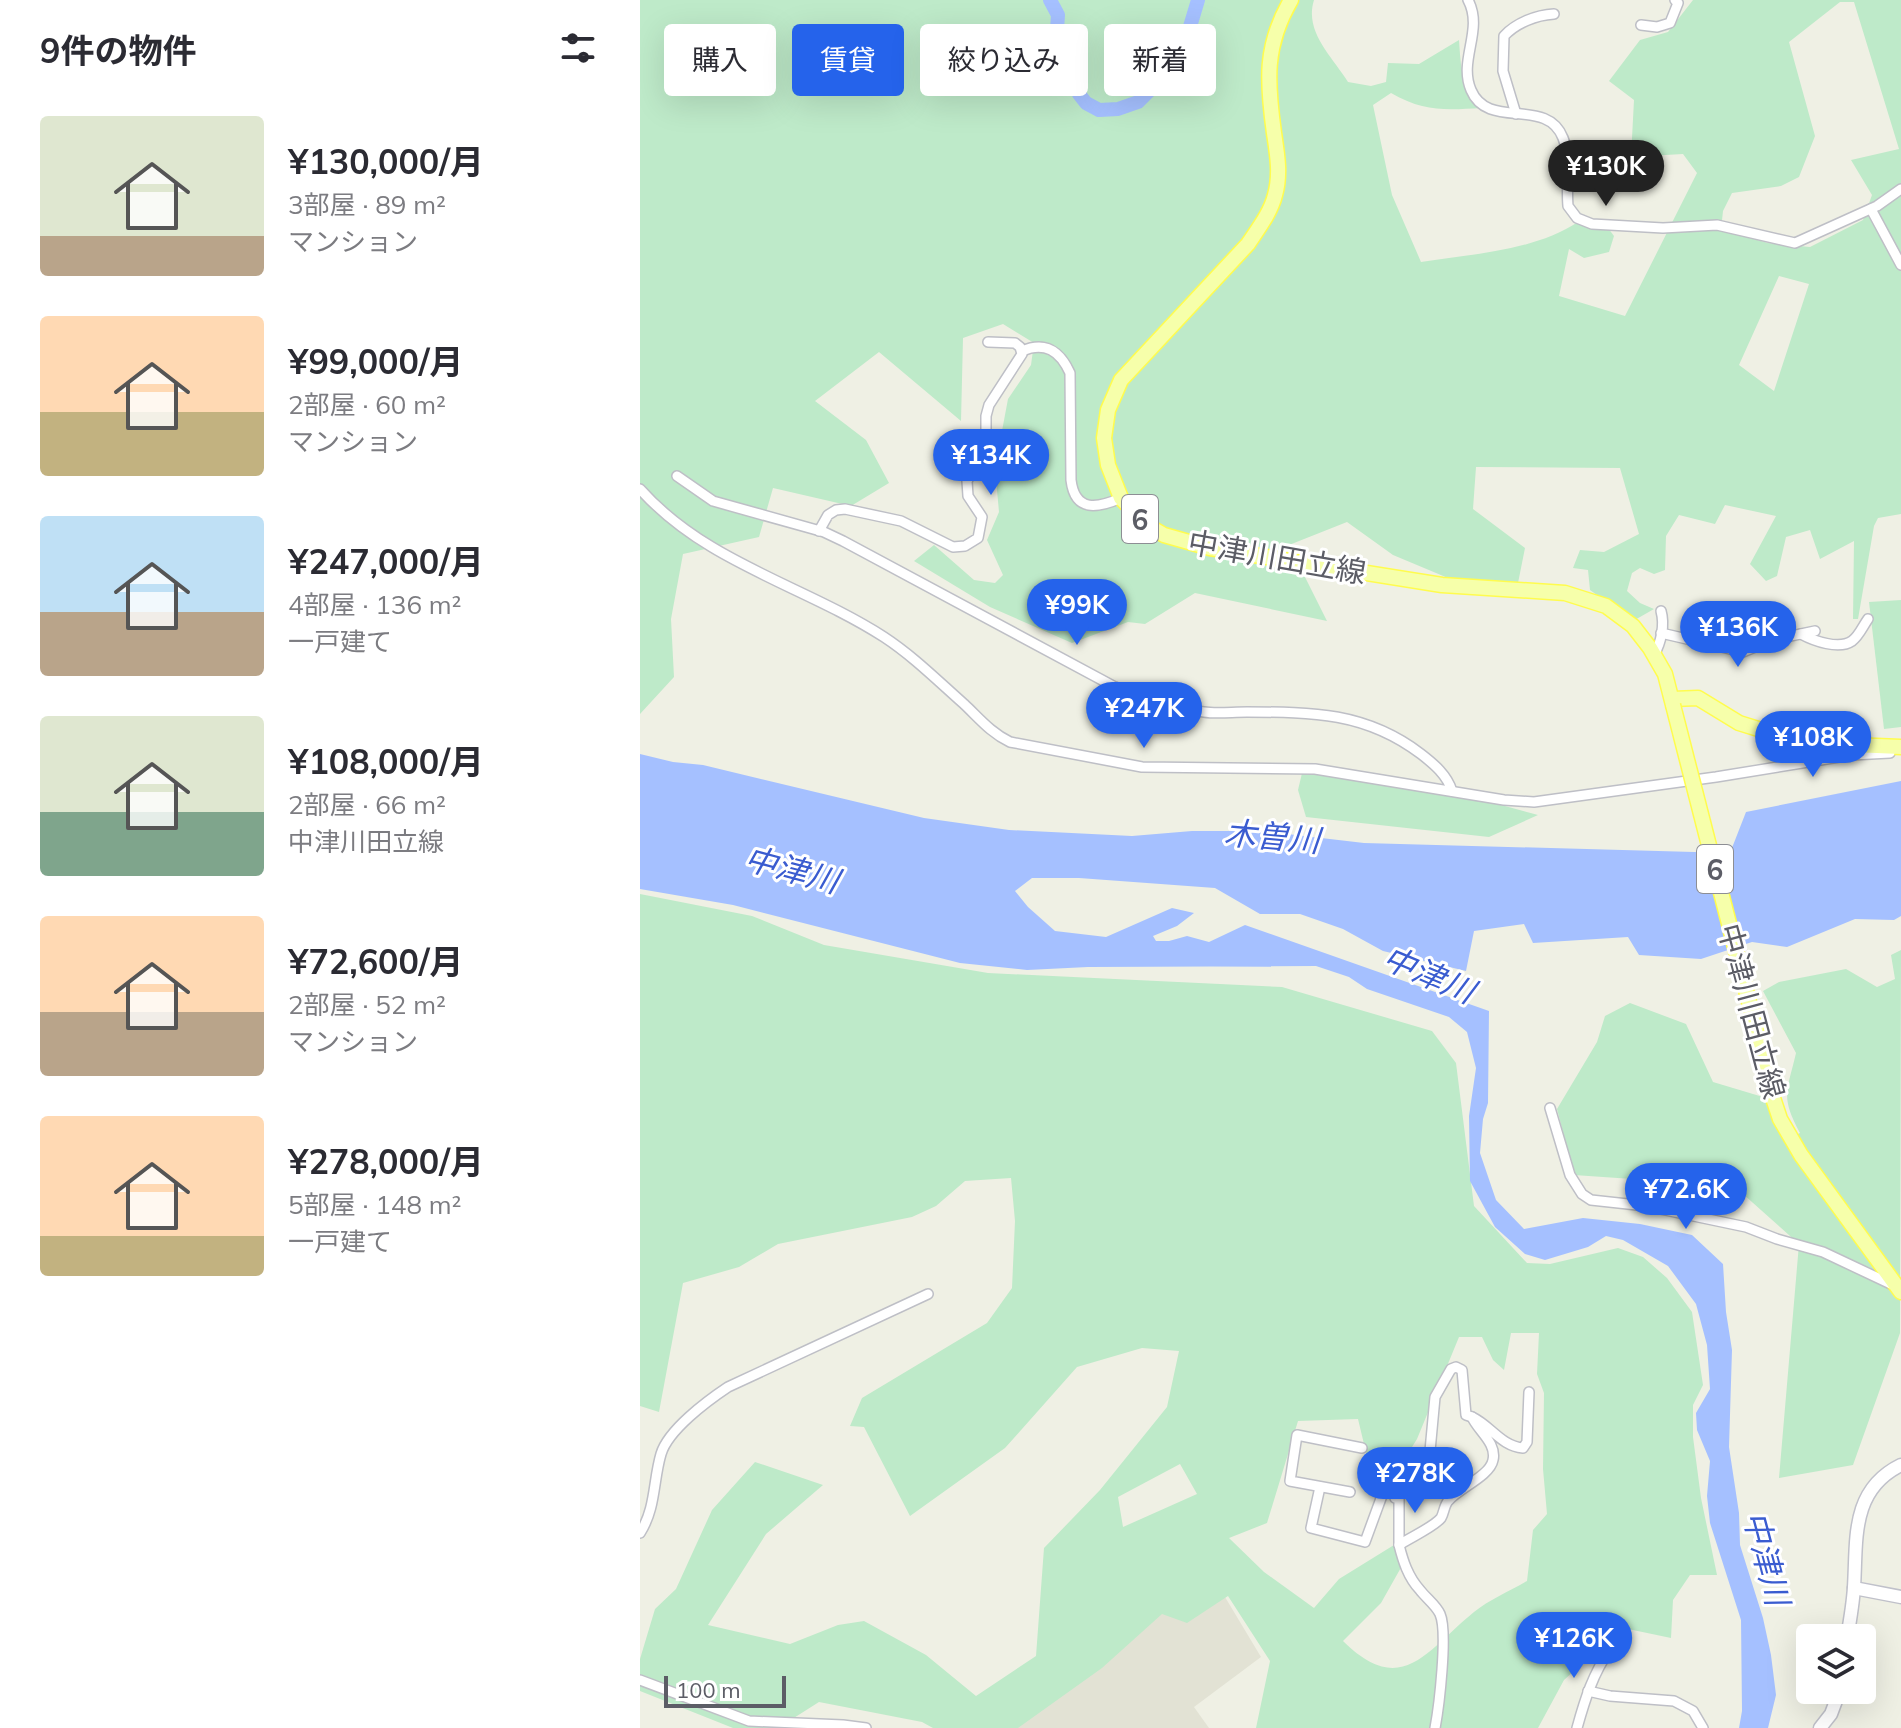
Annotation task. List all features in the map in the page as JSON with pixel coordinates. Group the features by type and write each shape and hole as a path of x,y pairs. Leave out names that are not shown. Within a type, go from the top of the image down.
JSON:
{"main road":[{"name":"中津川田立線","path":"1291,0 1279,20 1269,65 1269,94 1278,164 1275,195 1264,221 1248,244 1121,380 1108,410 1104,438 1113,483 1121,498 1145,524 1164,535 1210,548 1442,585 1565,593 1606,606 1633,626 1665,674 1768,1083 1780,1119 1801,1155 1900,1290"},
{"path":"1672,702 1698,698 1707,701 1739,723 1767,734 1852,750 1901,748"}],"street":[{"path":"1468,0 1473,10 1474,28 1467,62 1471,93 1493,111 1546,118 1559,129 1566,145 1568,206 1585,223 1663,228 1717,225 1795,243 1871,209 1901,189"},
{"path":"1641,25 1657,27 1670,23 1678,3 1675,0"},
{"path":"1516,114 1503,71 1504,36 1538,16 1554,14"},
{"path":"1871,209 1901,268"},
{"path":"819,531 828,515 845,509 901,521 948,545 965,546 974,541 980,533 982,517 968,496 967,481 986,448 989,405 999,386 1021,358 1022,351 1015,343 988,342"},
{"path":"1022,351 1036,345 1048,347 1061,358 1070,373 1071,480 1075,497 1084,504 1095,506 1121,498"},
{"path":"677,476 713,501 819,531 843,541 1115,687 1203,712 1316,713 1380,728 1429,760 1448,780 1452,791"},
{"path":"640,489 662,513 702,542 885,638 928,672 996,736 1010,742 1142,767 1315,769 1504,800 1543,801 1786,767 1852,750"},
{"path":"1654,655 1659,647 1661,611"},
{"path":"1801,634 1825,642 1845,644 1857,636 1868,619"},
{"path":"1661,633 1739,652 1772,640 1815,631"},
{"path":"1550,1108 1570,1175 1582,1194 1591,1200 1632,1203 1746,1227 1823,1252 1900,1290"},
{"path":"640,1533 652,1506 665,1443 711,1399 728,1387 928,1294"},
{"path":"1435,1728 1442,1690 1444,1625 1440,1612 1417,1587 1404,1565 1399,1545 1398,1504 1401,1487 1430,1451 1435,1397 1451,1369 1456,1367 1462,1370 1466,1415 1483,1422 1510,1447 1523,1448 1527,1442 1529,1392"},
{"path":"1399,1545 1441,1518 1446,1503 1468,1483 1487,1472 1494,1459 1490,1442 1472,1417"},
{"path":"1350,1492 1290,1481 1297,1435 1362,1448"},
{"path":"1849,1624 1854,1588 1855,1527 1861,1510 1883,1476 1901,1465"},
{"path":"1320,1487 1311,1528 1365,1542 1387,1482 1391,1479 1395,1480 1394,1495 1398,1504"},
{"path":"1854,1588 1901,1597"},
{"path":"1577,1728 1596,1670 1610,1649"},
{"path":"640,1680 749,1721 866,1728"},
{"path":"1588,1691 1610,1696 1674,1701 1693,1711 1703,1728"},
{"path":"1820,1728 1835,1704"}],"shaded area":[{"path":"1222,1592 1261,1657 1194,1707 1209,1728 1006,1728 1160,1611"}],"green space":[{"path":"640,0 1314,0 1313,23 1328,53 1348,82 1371,86 1386,82 1388,63 1419,64 1459,40 1466,85 1482,108 1435,108 1414,104 1391,93 1373,105 1392,195 1421,262 1522,245 1561,232 1578,222 1608,228 1614,236 1609,252 1584,258 1569,249 1559,296 1625,316 1697,173 1683,154 1631,157 1634,100 1609,81 1640,40 1668,32 1693,0 1901,0 1901,514 1878,518 1874,526 1858,619 1853,619 1854,541 1820,559 1810,530 1786,537 1777,576 1766,581 1750,564 1776,516 1725,505 1715,524 1679,515 1666,536 1665,570 1654,574 1640,568 1632,573 1627,591 1640,603 1654,609 1633,621 1590,590 1588,570 1573,568 1580,550 1604,552 1639,534 1620,468 1476,467 1473,509 1525,548 1518,583 1448,578 1393,555 1347,522 1289,545 1327,621 1195,593 1145,624 1128,622 1072,643 990,607 914,561 934,545 974,580 995,583 1003,575 987,540 999,512 995,468 1008,399 1031,365 1034,343 1003,324 963,338 961,421 879,352 815,401 866,440 889,483 851,506 773,488 759,537 683,554 671,619 674,677 640,714","holes":["1840,2 1854,2 1899,149 1851,160 1872,195 1863,220 1810,247 1768,243 1721,230 1723,211 1732,193 1781,186 1799,177 1815,136 1789,42","1779,276 1809,284 1774,391 1739,365"]},
{"path":"1901,600 1901,727 1884,729 1869,602"},
{"path":"1303,769 1406,779 1538,815 1489,837 1306,817 1298,790"},
{"path":"640,894 752,916 824,945 988,973 1282,987 1432,1031 1456,1063 1474,1206 1527,1263 1550,1264 1618,1248 1643,1257 1667,1278 1692,1312 1703,1385 1693,1405 1693,1437 1701,1498 1717,1575 1690,1575 1673,1600 1671,1638 1609,1625 1595,1652 1564,1680 1538,1728 1256,1728 1270,1661 1228,1596 1187,1623 1162,1614 1102,1668 1018,1728 933,1728 922,1722 819,1702 778,1728 733,1728 640,1691 640,1659 655,1609 676,1589 712,1510 755,1462 823,1485 766,1534 708,1625 790,1644 838,1625 864,1621 926,1655 976,1696 1036,1656 1044,1548 1100,1490 1167,1407 1179,1351 1142,1348 1077,1367 1005,1448 910,1516 864,1427 850,1426 862,1398 987,1323 1012,1288 1015,1221 1011,1178 965,1181 936,1206 912,1217 778,1244 739,1267 683,1283 659,1412 640,1406","holes":["1511,1333 1539,1333 1537,1374 1544,1393 1543,1469 1547,1514 1533,1530 1527,1581 1480,1608 1413,1663 1398,1668 1382,1666 1364,1658 1343,1641 1381,1603 1403,1564 1394,1545 1339,1579 1314,1608 1264,1572 1229,1538 1267,1523 1298,1421 1358,1419 1369,1465 1399,1468 1417,1439 1459,1337 1482,1337 1493,1360 1504,1370","1180,1464 1197,1494 1123,1527 1118,1497"]},
{"path":"1901,950 1900,1333 1853,1465 1779,1478 1799,1244 1734,1186 1574,1175 1557,1109 1597,1042 1605,1016 1630,1003 1686,1024 1713,1082 1763,1097 1784,1141 1800,1133 1787,1094 1796,1053 1763,991 1779,982 1846,969 1877,987 1895,979 1891,955"}],"water":[{"path":"640,754 703,765 924,818 1009,830 1132,836 1192,831 1261,831 1364,843 1730,853 1746,812 1901,781 1901,916 1894,920 1855,919 1787,947 1752,942 1701,959 1639,955 1628,937 1533,943 1524,924 1474,931 1466,971 1383,951 1343,929 1300,914 1260,914 1215,888 1079,878 1032,878 1015,891 1055,931 1106,937 1172,908 1194,913 1177,926 1153,936 1156,941 1187,936 1209,942 1245,925 1489,1011 1488,1103 1483,1119 1480,1153 1496,1200 1524,1229 1583,1218 1640,1224 1692,1235 1723,1264 1732,1350 1729,1447 1739,1513 1740,1545 1771,1655 1776,1695 1768,1728 1739,1728 1742,1711 1741,1620 1710,1523 1707,1496 1710,1461 1697,1430 1696,1413 1710,1389 1707,1345 1696,1304 1668,1266 1623,1240 1606,1236 1588,1247 1545,1260 1525,1254 1495,1227 1470,1181 1469,1116 1476,1068 1467,1032 1449,1017 1367,989 1349,977 1316,966 1027,970 960,963 733,905 640,889"}],"waterway":[{"path":"1050,0 1058,15 1056,44 1063,61 1072,72 1079,94 1086,103 1099,110 1118,109 1138,102 1150,90 1160,72 1186,40 1198,0"}],"water label":[{"name":"木曽川","path":"1272,836"},
{"name":"中津川","path":"792,869"},
{"name":"中津川","path":"1429,974"},
{"name":"中津川","path":"1767,1558"}]}
